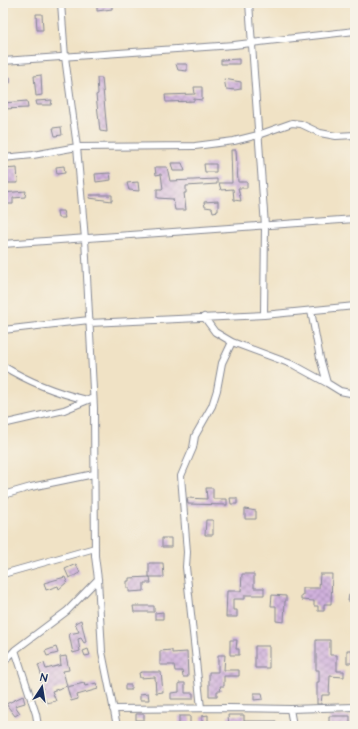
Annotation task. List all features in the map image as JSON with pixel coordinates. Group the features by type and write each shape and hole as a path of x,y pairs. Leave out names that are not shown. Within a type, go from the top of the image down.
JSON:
{"street":[{"path":"61,3 65,56 77,147 85,239 93,398 95,548 102,652 117,726"},
{"path":"249,3 266,226 264,314"},
{"path":"3,61 251,44 355,31"},
{"path":"3,158 33,155 77,147 195,146 234,141 258,135 292,123 301,124 320,133 336,136 355,136"},
{"path":"3,244 355,219"},
{"path":"3,330 89,322 204,318 311,311 355,306"},
{"path":"311,311 320,358 327,383"},
{"path":"204,318 215,332 232,342 294,365 340,390 355,394"},
{"path":"201,708 186,566 187,552 181,476 196,436 212,406 217,390 222,362 232,342"},
{"path":"3,366 39,385 59,393 87,400"},
{"path":"3,424 64,410 93,398"},
{"path":"3,495 31,487 94,474"},
{"path":"3,574 95,548"},
{"path":"3,662 15,650 67,611 98,579"},
{"path":"15,650 36,714 38,726"},
{"path":"113,709 290,709 355,707"},
{"path":"290,709 292,726"}],"building":[{"path":"97,3 112,4 112,9 97,11"},
{"path":"36,14 42,14 43,30 37,30"},
{"path":"239,59 239,64 221,64 221,60"},
{"path":"176,64 187,64 187,71 178,70"},
{"path":"41,75 42,95 36,96 34,76"},
{"path":"4,77 10,77 10,83 5,83"},
{"path":"97,78 102,78 107,132 100,131 96,95 98,94"},
{"path":"224,79 241,82 241,89 226,89"},
{"path":"194,87 202,87 202,100 194,99 194,101 166,102 165,95 195,94"},
{"path":"52,100 51,105 37,105 36,101"},
{"path":"27,101 28,108 3,109 3,103"},
{"path":"61,127 62,135 55,136 53,128"},
{"path":"231,150 236,150 238,182 247,182 247,188 238,188 241,201 234,200 233,189 221,190 219,183 232,183"},
{"path":"171,163 182,163 185,171 173,171"},
{"path":"204,164 216,164 216,172 205,172"},
{"path":"64,166 65,173 57,174 56,167"},
{"path":"155,167 167,167 170,181 217,179 217,184 186,186 186,193 184,193 186,210 175,210 173,199 157,198 157,189 163,189 161,174 156,175"},
{"path":"17,168 18,183 4,183 3,169"},
{"path":"110,173 111,180 96,182 95,174"},
{"path":"138,182 139,191 129,190 127,183"},
{"path":"26,191 25,197 13,198 13,204 5,204 3,193"},
{"path":"90,195 112,195 112,201 89,198"},
{"path":"218,201 218,211 213,212 212,208 205,207 204,202"},
{"path":"57,211 63,211 65,218 58,218"},
{"path":"206,488 213,488 213,499 227,499 227,505 188,504 187,498 207,499"},
{"path":"230,498 237,498 237,504 231,504"},
{"path":"245,509 256,511 256,519 245,519"},
{"path":"206,520 213,520 213,535 205,535"},
{"path":"162,538 171,538 171,547 162,547"},
{"path":"149,563 163,563 164,577 149,577"},
{"path":"76,564 80,573 69,578 65,569"},
{"path":"242,574 254,574 254,588 264,588 264,595 245,595 245,599 233,599 233,610 237,610 237,617 226,617 227,591 241,591"},
{"path":"320,574 332,574 331,604 324,604 324,611 318,611 318,606 314,606 314,601 301,600 303,588 319,588"},
{"path":"65,577 67,582 59,589 58,586 46,590 44,583"},
{"path":"150,577 151,583 144,583 144,591 129,592 129,588 127,588 127,581 129,581 129,578"},
{"path":"272,595 286,596 284,622 276,621 276,606 271,606"},
{"path":"349,595 355,595 355,601 348,601"},
{"path":"133,606 154,606 154,612 134,612"},
{"path":"163,612 163,619 155,619 155,613"},
{"path":"81,620 86,642 84,643 81,638 78,639 80,651 73,653 69,634 79,632 75,623"},
{"path":"230,640 237,640 236,649 239,649 239,655 230,655"},
{"path":"316,640 330,640 330,655 337,655 337,671 344,671 344,677 330,676 329,695 322,695 321,704 317,704 317,682 319,682 319,670 316,670"},
{"path":"255,646 269,646 269,668 255,668"},
{"path":"56,647 58,653 47,656 45,651"},
{"path":"88,649 90,655 85,656 83,651"},
{"path":"172,650 172,653 187,652 188,677 183,677 182,671 175,671 174,665 160,665 160,651"},
{"path":"347,650 355,650 355,663 347,663"},
{"path":"218,655 225,655 224,670 239,670 239,676 224,676 224,686 220,686 221,691 217,691 217,696 209,696 209,672 218,672"},
{"path":"66,656 69,670 63,671 67,686 52,691 56,701 46,703 45,699 42,700 38,691 43,689 41,681 43,680 38,665 44,663 46,669 61,665 60,657"},
{"path":"161,672 163,692 156,693 155,677 140,678 139,673"},
{"path":"84,683 85,686 96,683 98,689 77,695 78,699 71,701 67,687"},
{"path":"179,683 185,683 185,693 193,693 193,699 171,699 171,693 179,692"},
{"path":"125,685 131,685 131,690 125,690"},
{"path":"148,693 149,700 140,700 140,694"},
{"path":"254,693 262,693 263,699 254,700"},
{"path":"23,696 25,703 15,706 20,713 15,716 6,704"},
{"path":"136,714 144,714 144,720 136,720"},
{"path":"208,715 208,725 202,725 202,716"},
{"path":"228,715 244,715 244,721 276,721 276,726 229,726"},
{"path":"179,716 190,716 190,726 179,726"},
{"path":"329,716 350,716 350,726 329,726"}]}
